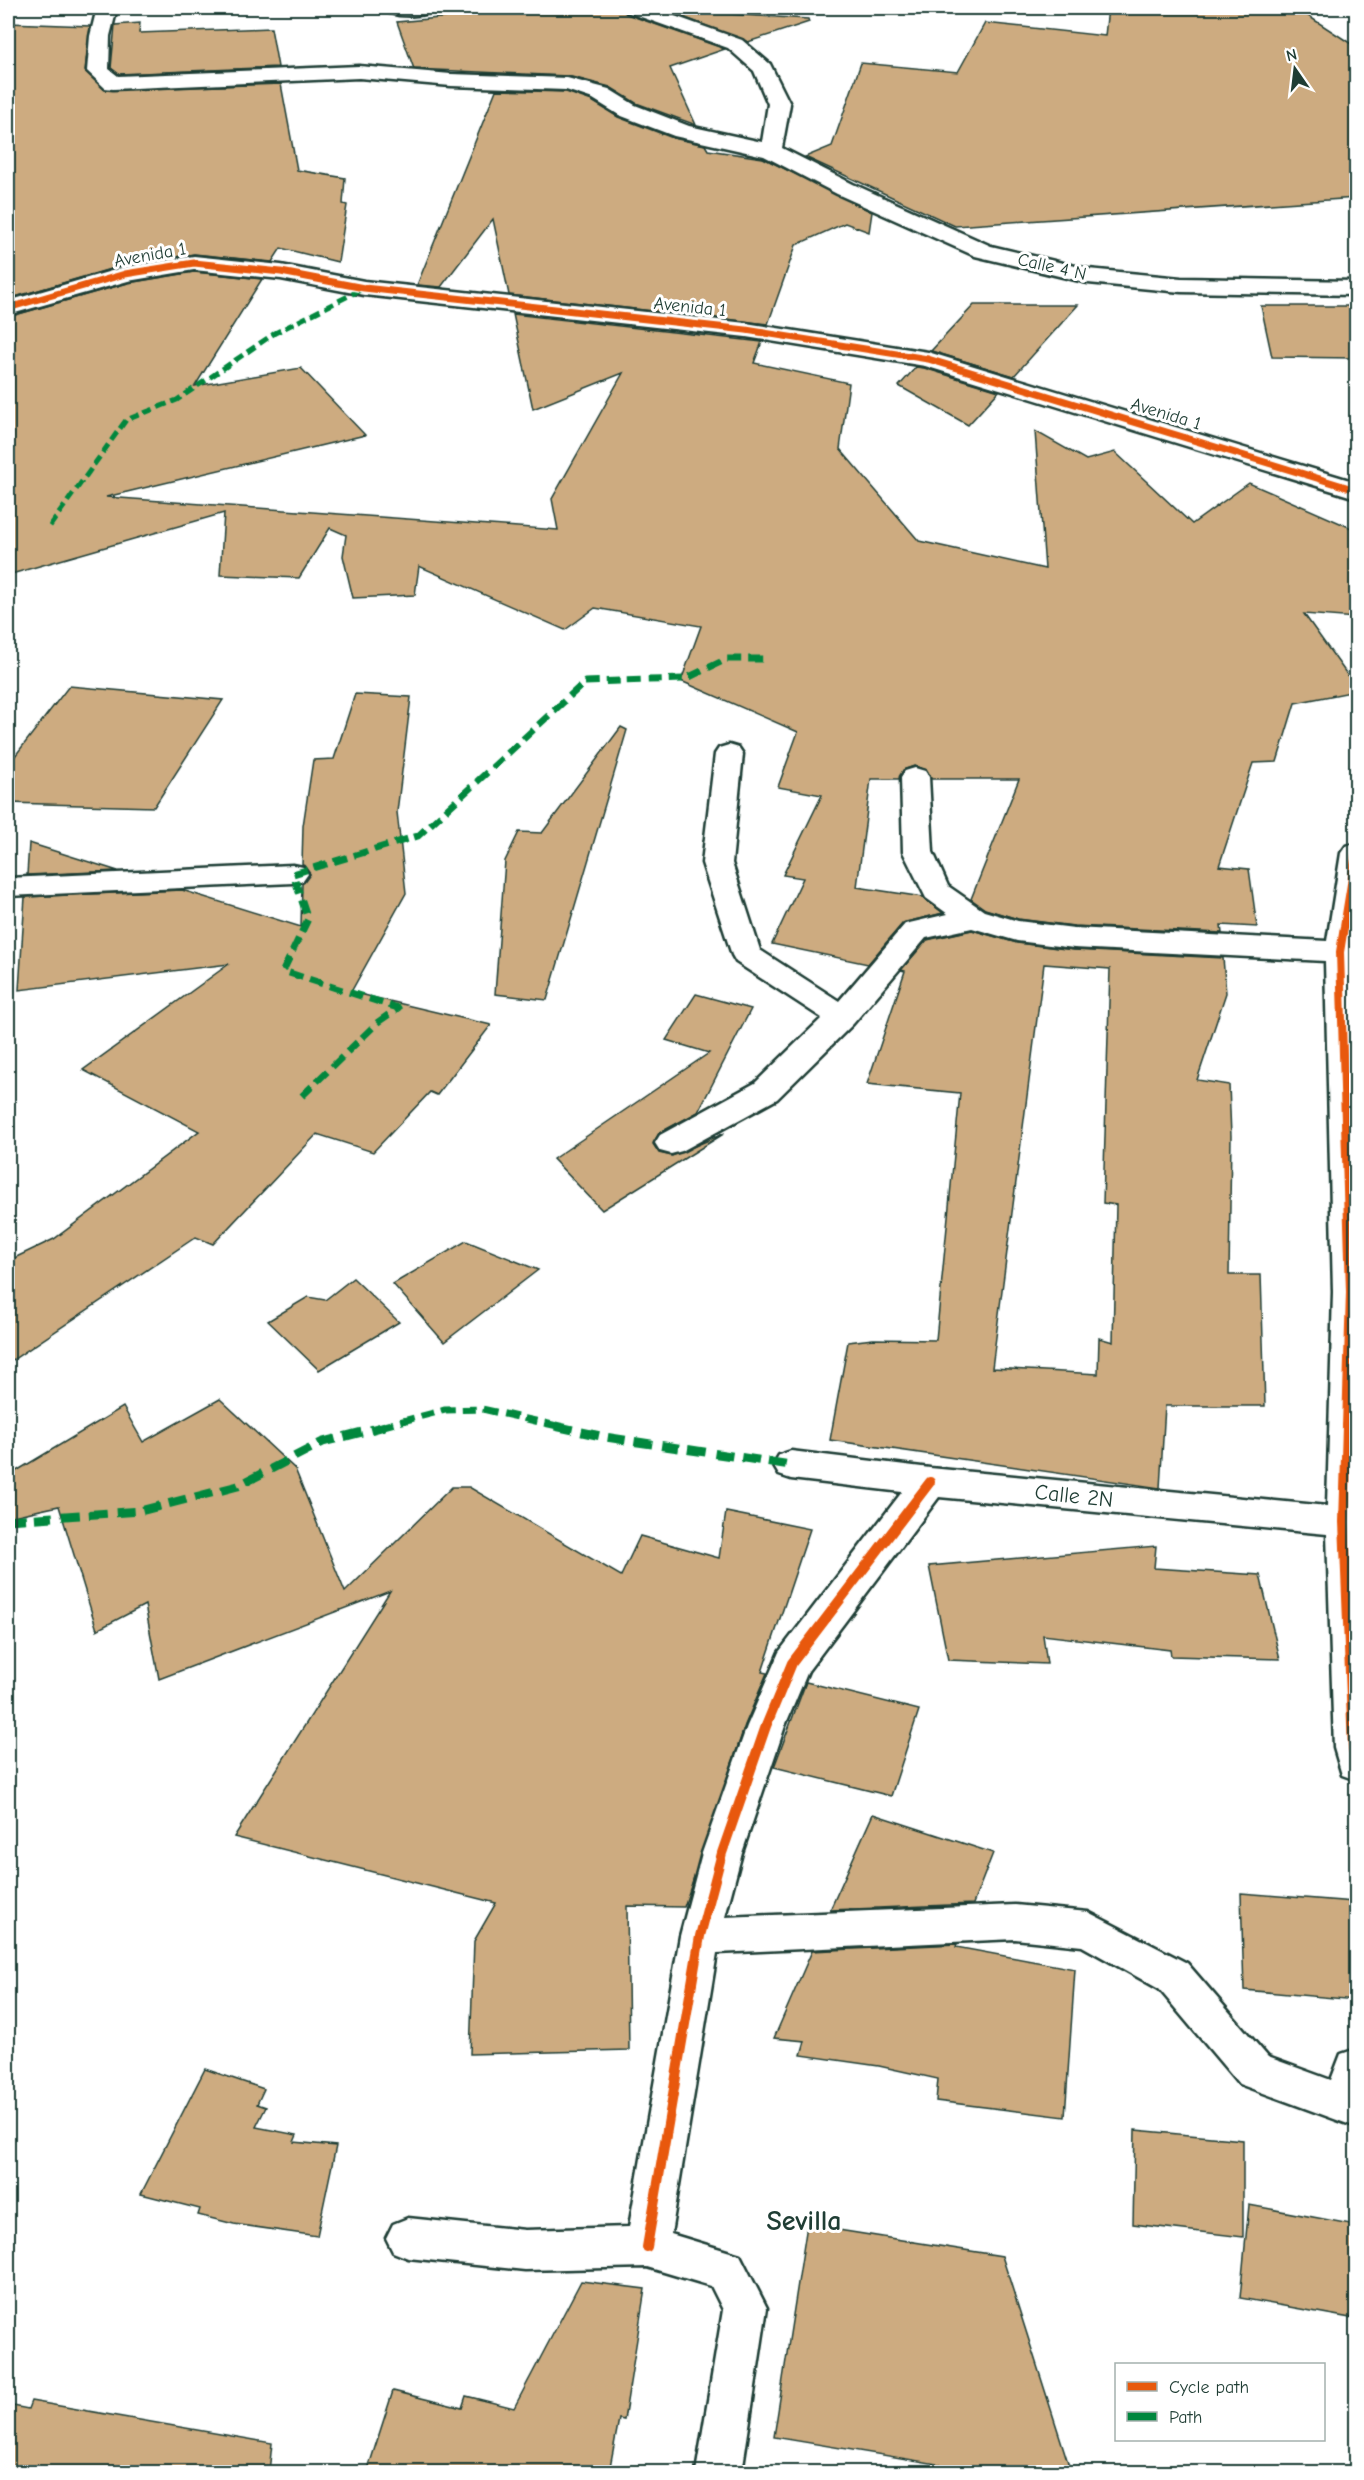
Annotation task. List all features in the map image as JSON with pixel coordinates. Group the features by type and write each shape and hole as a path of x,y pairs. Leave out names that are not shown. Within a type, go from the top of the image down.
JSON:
{"street":[{"name":"Calle 4 N","path":"107,8 100,36 98,71 113,83 359,72 451,80 567,84 602,94 627,110 682,131 771,151 845,189 983,251 1088,276 1181,285 1356,288"},
{"path":"397,9 426,8"},
{"path":"634,8 735,44 763,68 779,105 771,151"},
{"name":"Avenida 1","path":"8,308 125,274 194,263 281,272 364,288 746,330 928,359 1356,490"},
{"path":"729,754 717,864 747,955 842,1017"},
{"path":"915,777 918,852 936,891 973,918 1017,931 1074,938 1340,952"},
{"path":"1356,853 1340,952 1350,1292 1350,1523 1353,1748 1356,1764"},
{"path":"8,887 293,874"},
{"path":"671,1143 766,1091 842,1017 916,931 973,918"},
{"name":"Calle 2N","path":"791,1465 930,1482 1350,1523"},
{"path":"647,2247 700,1936 722,1853 766,1726 792,1664 930,1482"},
{"path":"700,1936 1015,1922 1088,1929 1173,1976 1254,2071 1351,2107 1356,2067"},
{"path":"408,2238 525,2250 647,2247 725,2270 745,2308 719,2472"}],"building":[{"path":"547,8 622,8 626,14 725,49 670,68 696,125 636,103 610,87 568,76 414,69 397,22"},
{"path":"1108,8 1296,8 1356,47 1356,198 955,226 805,157 832,146 861,63 958,72 985,23 1105,36"},
{"path":"665,10 808,19 809,22 748,42"},
{"path":"8,23 90,26 85,71 105,90 281,84 297,170 345,178 343,204 347,205 338,262 281,248 272,262 194,254 124,265 8,299"},
{"path":"140,23 139,33 271,28 278,67 119,74 111,68 115,25"},
{"path":"496,90 566,92 592,101 618,117 673,138 705,145 708,150 763,158 872,212 869,232 845,223 796,245 768,324 509,295 493,219 441,287 417,285"},
{"path":"194,272 262,279 195,386 301,368 365,435 106,497 558,530 552,499 623,373 533,409 513,314 762,342 754,363 849,383 840,449 919,541 1045,569 1035,431 1086,460 1115,452 1192,524 1249,483 1356,530 1356,618 1304,614 1356,687 1356,691 1295,703 1277,762 1253,763 1219,866 1249,869 1257,927 1221,925 1222,933 1074,926 1018,919 985,909 971,899 1019,779 931,779 927,770 914,766 903,770 899,779 871,779 857,887 923,897 943,913 903,923 868,964 772,944 803,878 783,875 822,795 778,787 798,732 681,681 701,626 595,608 565,630 419,566 415,595 353,598 343,556 346,535 330,528 299,578 220,575 224,513 8,575 8,317 128,283"},
{"path":"974,305 1078,305 1014,376 931,351"},
{"path":"1261,306 1356,306 1356,358 1272,357"},
{"path":"916,367 999,391 968,425 899,386"},
{"path":"69,686 223,700 154,807 8,803 8,765"},
{"path":"355,694 411,697 397,812 406,893 351,992 491,1025 437,1095 430,1092 373,1152 317,1134 213,1244 196,1237 8,1363 8,1261 54,1239 199,1131 83,1070 229,964 19,990 25,897 182,890 301,927 302,884 310,874 302,865 303,826 313,760 334,759"},
{"path":"621,727 627,730 547,1000 495,994 505,861 519,832 542,833"},
{"path":"29,843 118,871 27,875"},
{"path":"972,930 1017,943 1074,950 1223,958 1226,993 1197,1080 1229,1085 1231,1136 1229,1275 1261,1275 1265,1406 1165,1406 1160,1488 830,1440 848,1342 873,1339 936,1340 960,1093 867,1084 905,971 901,970 927,940","holes":["1044,964 1110,969 1103,1203 1116,1205 1113,1342 1099,1338 1098,1374 992,1368"]},
{"path":"696,994 751,1009 698,1112 659,1133 653,1144 659,1153 672,1156 725,1133 602,1210 553,1159 709,1053 666,1040"},
{"path":"466,1241 538,1270 444,1342 393,1284"},
{"path":"353,1278 399,1322 319,1370 268,1321 308,1297 325,1300"},
{"path":"220,1399 295,1469 345,1592 452,1487 469,1487 621,1576 640,1536 719,1558 726,1512 810,1529 762,1672 767,1673 745,1725 684,1907 627,1906 629,2050 470,2054 474,1941 496,1903 234,1837 390,1591 159,1679 145,1605 97,1630 59,1506 8,1517 8,1476 123,1407 143,1442"},
{"path":"1156,1546 1154,1568 1260,1575 1280,1659 1171,1656 1170,1650 1043,1635 1047,1664 948,1660 929,1566"},
{"path":"806,1682 919,1710 891,1796 774,1767"},
{"path":"873,1814 993,1853 973,1904 830,1910"},
{"path":"1241,1893 1354,1902 1356,2000 1244,1990"},
{"path":"957,1944 956,1947 1075,1969 1065,2117 936,2101 938,2079 879,2066 801,2055 805,2041 774,2038 812,1951"},
{"path":"205,2069 264,2089 257,2104 266,2107 256,2127 297,2135 294,2142 336,2146 317,2236 234,2224 198,2215 200,2209 141,2194"},
{"path":"1135,2130 1243,2140 1243,2237 1133,2224"},
{"path":"1249,2205 1356,2225 1356,2319 1240,2298"},
{"path":"807,2225 1002,2256 1071,2472 985,2472 774,2437"},
{"path":"581,2281 645,2289 624,2420 619,2419 609,2472 367,2472 393,2391 462,2408 466,2396 514,2408"},
{"path":"31,2401 272,2443 269,2472 8,2472 8,2405 28,2409"}],"marked path":[{"path":"50,526 126,420 177,400 275,333 364,288"},
{"path":"302,1096 378,1022 398,1008 283,971 308,919 293,874 418,836 585,682 685,679 727,659 765,659"},
{"path":"8,1520 140,1511 238,1486 323,1442 445,1410 482,1409 605,1437 791,1465"}],"cycle path":[{"path":"8,308 125,274 194,263 281,272 364,288 746,330 928,359 1356,490"},
{"path":"1356,853 1340,952 1350,1292 1344,1522 1353,1748 1356,1764"},
{"path":"647,2247 700,1936 722,1853 766,1726 792,1663 930,1482"}],"district":[{"name":"Sevilla","path":"804,2221"}]}
